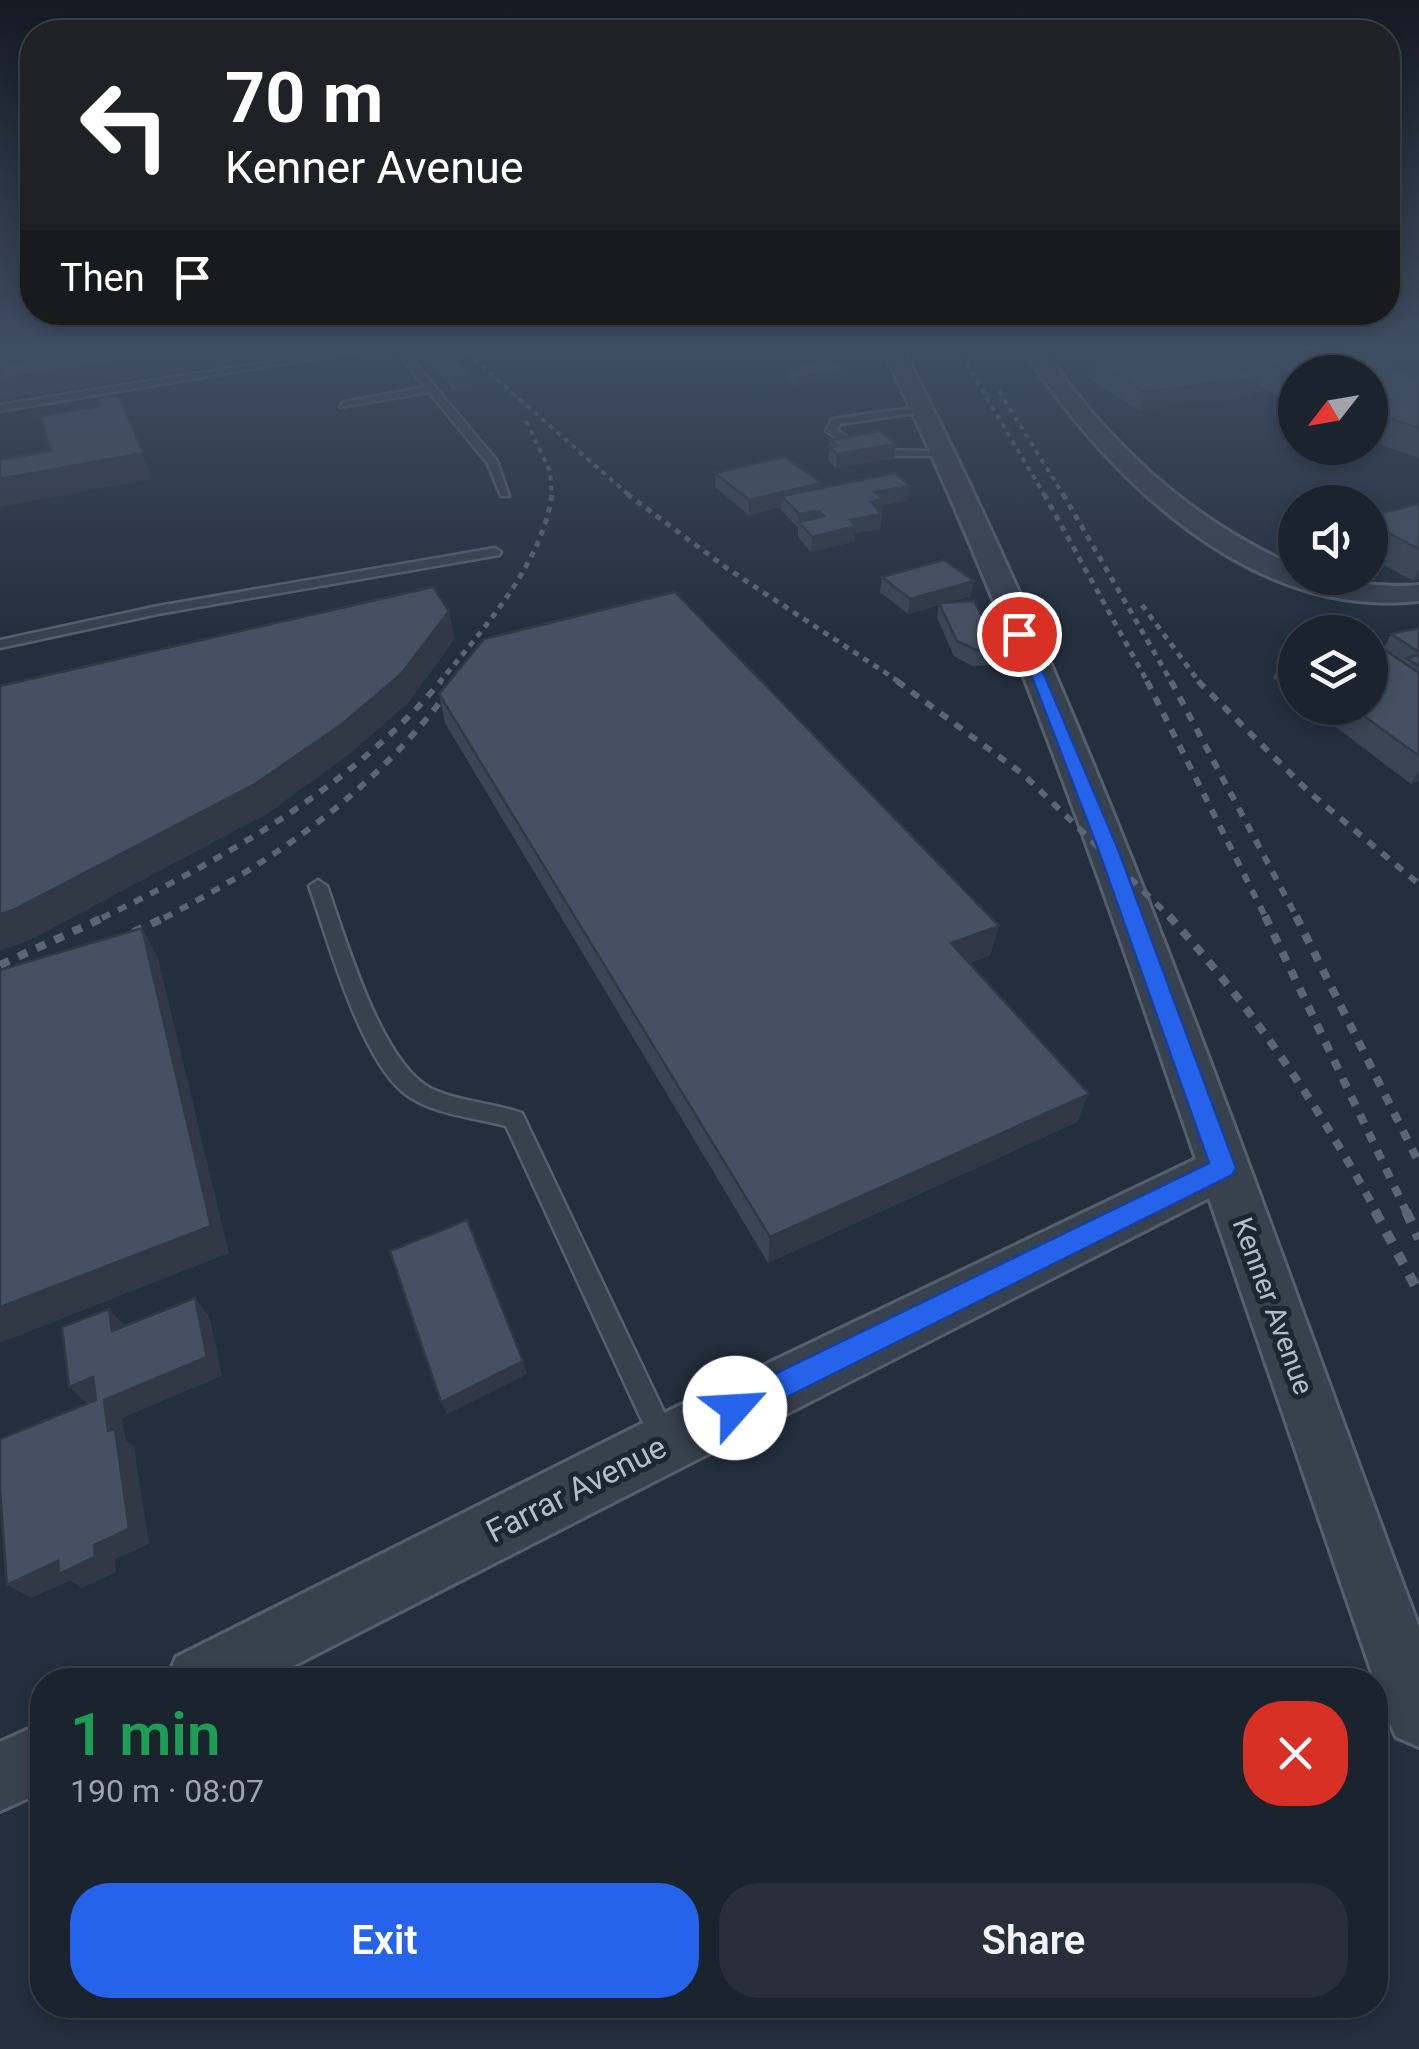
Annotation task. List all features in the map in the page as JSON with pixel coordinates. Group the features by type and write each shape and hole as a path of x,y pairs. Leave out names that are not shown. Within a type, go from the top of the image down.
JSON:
{"street":[{"name":"Kenner Avenue","path":"939,442 1108,849 1419,1714"},
{"path":"1105,442 1133,472 1212,536 1278,568"},
{"path":"1370,595 1382,598 1419,593"},
{"name":"Farrar Avenue","path":"222,1668 665,1442 1223,1168"},
{"path":"0,1777 30,1762"}],"lane":[{"path":"475,442 493,463 505,494"},
{"path":"845,442 862,454 945,454"},
{"path":"0,644 158,610 495,552"},
{"path":"318,886 375,1035 408,1086 431,1098 514,1119 665,1442"}],"building":[{"path":"48,442 138,442 143,453 0,479 0,460 51,451"},
{"path":"832,442 896,444 837,454 829,447 838,446"},
{"path":"785,457 821,483 749,500 715,473"},
{"path":"895,473 910,486 875,492 883,499 871,502 881,514 850,520 856,526 812,537 799,522 824,516 819,511 799,514 782,496"},
{"path":"1419,504 1419,549 1388,533 1388,512"},
{"path":"944,560 974,581 910,599 882,577"},
{"path":"433,587 449,611 401,674 342,724 255,784 0,914 0,686"},
{"path":"675,592 999,926 951,943 1089,1094 770,1237 439,694 484,639"},
{"path":"974,601 999,649 976,650 957,641 939,603"},
{"path":"1419,628 1419,652 1391,634"},
{"path":"1388,652 1419,673 1419,756 1376,725 1388,725"},
{"path":"1419,655 1419,666 1406,658"},
{"path":"142,928 211,1226 0,1307 0,970"},
{"path":"467,1220 523,1361 441,1402 390,1251"},
{"path":"195,1298 207,1357 104,1400 108,1431 115,1429 129,1529 94,1545 95,1557 59,1574 58,1561 7,1585 0,1439 96,1400 93,1377 69,1387 62,1327 109,1309 112,1331"}],"railway":[{"path":"536,442 550,471 552,495"},
{"path":"568,442 630,496"},
{"path":"1013,442 1045,496"},
{"path":"1030,442 1064,496"},
{"path":"627,494 728,569 901,683"},
{"path":"1044,494 1148,683"},
{"path":"1063,494 1172,683"},
{"path":"439,683 523,571 546,520 552,495"},
{"path":"1142,605 1200,683"},
{"path":"102,918 240,845 327,787 406,719 441,681"},
{"path":"897,681 1024,775 1169,916"},
{"path":"1147,681 1265,916"},
{"path":"1171,681 1297,918"},
{"path":"1200,683 1309,792 1419,884"},
{"path":"165,917 246,871 322,819 391,757 453,685"},
{"path":"0,965 107,916"},
{"path":"1169,916 1228,985 1282,1058 1377,1213"},
{"path":"1265,916 1407,1213"},
{"path":"115,941 165,917"},
{"path":"1297,918 1419,1163"},
{"path":"1375,1211 1419,1293"},
{"path":"1406,1211 1419,1239"}],"route":[{"path":"735,1408 1223,1168 1108,849 1019,634"}]}
